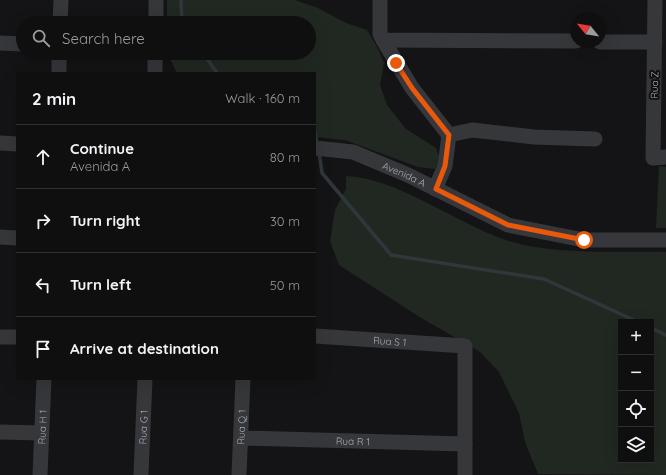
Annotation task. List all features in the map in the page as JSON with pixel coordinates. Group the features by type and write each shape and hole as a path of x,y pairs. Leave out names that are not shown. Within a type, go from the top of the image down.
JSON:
{"street":[{"path":"60,16 61,0"},
{"path":"156,0 156,16"},
{"path":"380,0 380,34 383,40 412,88 449,135 445,166 436,189"},
{"name":"Rua Z","path":"655,0 653,158 666,157"},
{"path":"383,40 570,41"},
{"path":"606,42 655,42"},
{"path":"0,43 16,44"},
{"path":"59,60 59,72"},
{"path":"155,60 155,72"},
{"path":"449,135 472,130 534,136 595,139"},
{"path":"0,143 16,144"},
{"name":"Avenida A","path":"321,148 353,152 436,189 508,225 584,240 666,240"},
{"path":"0,237 16,238"},
{"path":"0,336 16,337"},
{"name":"Rua S 1","path":"316,336 465,346 465,444"},
{"name":"Rua H 1","path":"40,475 44,380"},
{"name":"Rua G 1","path":"141,475 145,380"},
{"name":"Rua Q 1","path":"239,475 243,380"},
{"path":"0,432 41,434"},
{"name":"Rua R 1","path":"240,438 465,444"},
{"path":"465,444 465,475"}],"shaded area":[{"path":"167,0 295,0 318,8 346,23 367,30 384,63 380,85 387,105 406,129 436,148 440,160 435,169 418,167 345,140 316,137 316,72 176,72 170,60 316,60 316,16 167,16"},
{"path":"659,166 666,167 666,228 656,228"},
{"path":"346,176 386,184 487,232 506,240 524,245 563,250 666,252 666,475 538,474 525,442 519,413 499,372 480,352 418,316 339,265 330,241 335,210 346,189"}],"waterway":[{"path":"181,0 182,16"},
{"path":"208,60 216,72"},
{"path":"316,138 317,144"},
{"path":"319,152 322,173 391,255 544,279 631,319"},
{"path":"654,329 666,335"}],"route":[{"path":"396,63 412,88 449,135 445,166 436,189 508,225 584,240"}]}
